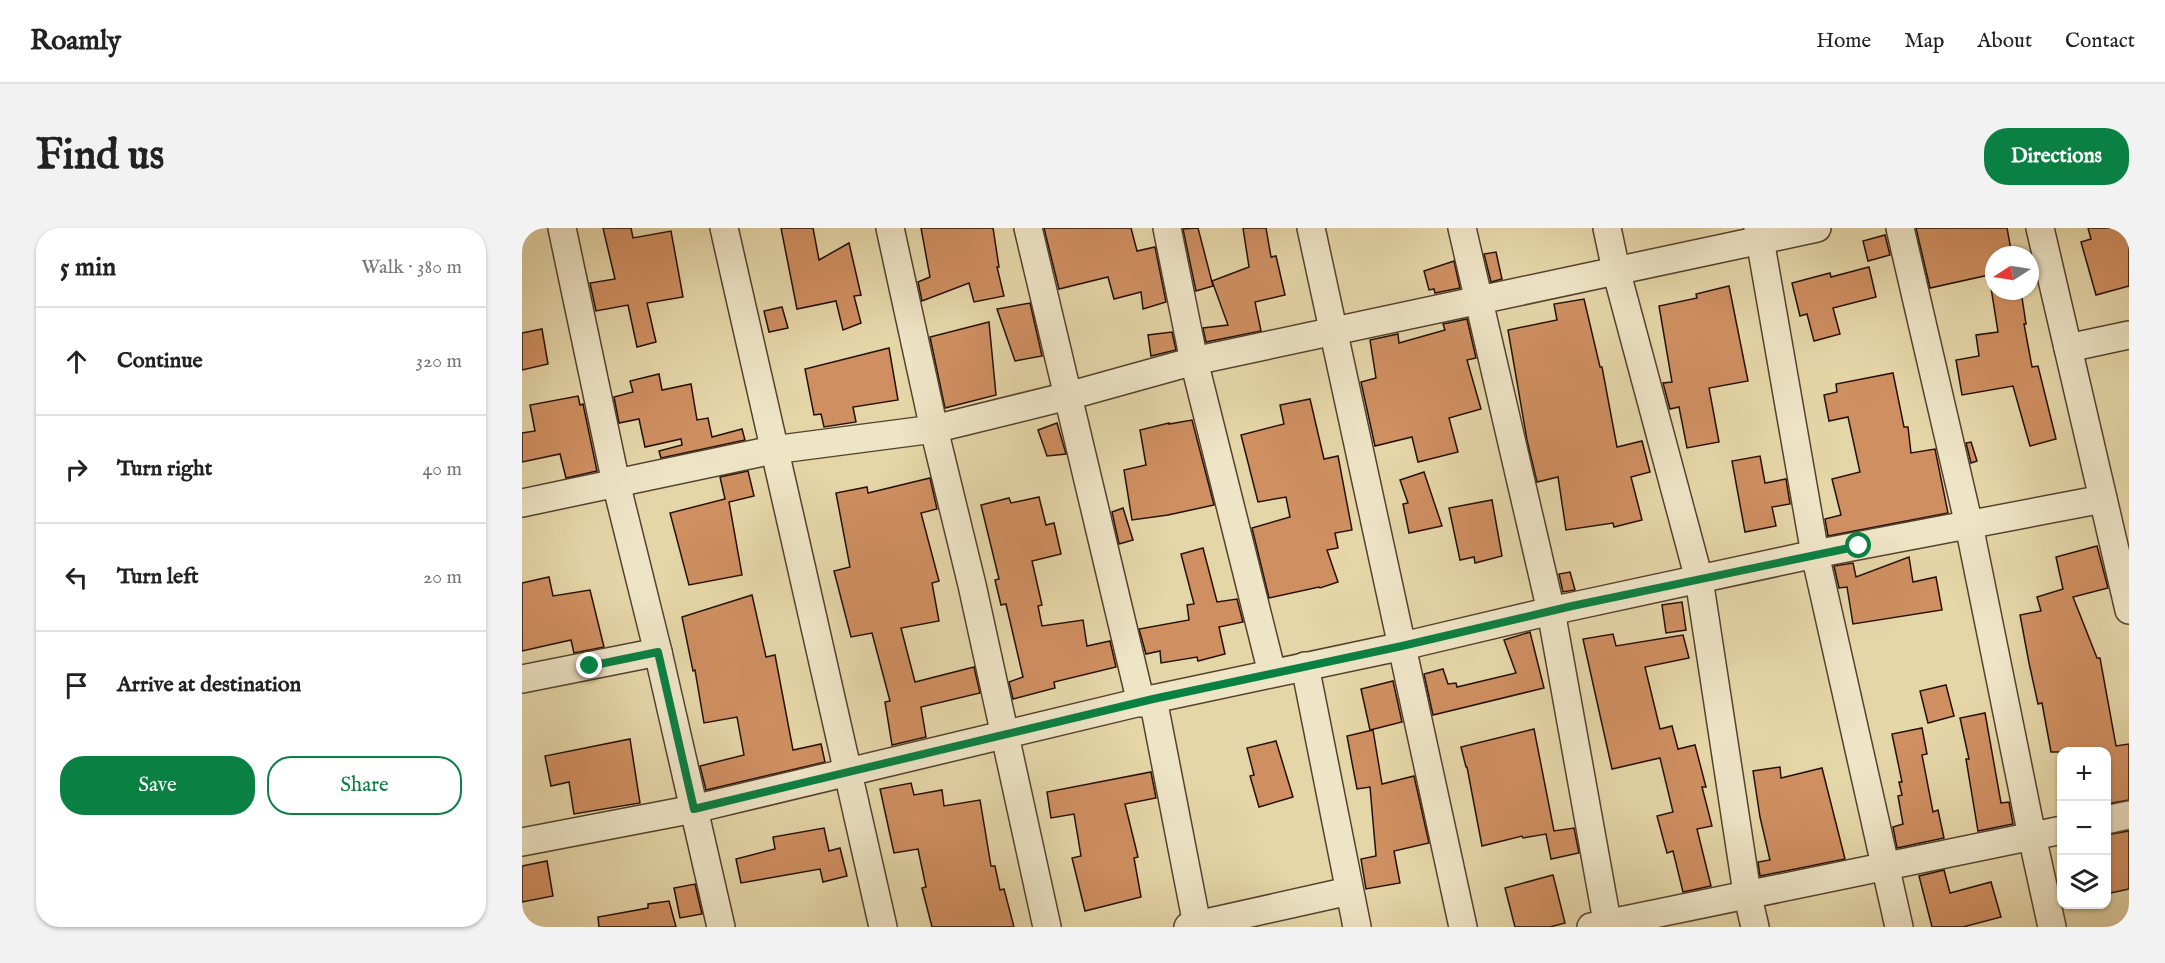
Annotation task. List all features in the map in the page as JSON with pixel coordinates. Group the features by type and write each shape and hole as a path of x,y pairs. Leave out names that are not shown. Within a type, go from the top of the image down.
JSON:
{"street":[{"path":"562,228 616,483 658,652 721,927"},
{"path":"724,228 884,927"},
{"path":"890,228 1047,927"},
{"path":"1028,228 1068,396 1147,701 1192,926 1349,891"},
{"path":"1167,228 1194,361 1272,674"},
{"path":"1311,228 1463,927"},
{"path":"1462,228 1551,611 1602,926 1747,893 2057,831"},
{"path":"1607,228 1616,270 1700,579 1747,893 1755,927"},
{"path":"522,502 773,450 934,429 1068,396 1194,361 1616,270 1759,234 1817,228"},
{"path":"1900,228 1969,525 2031,836 2052,927"},
{"path":"2040,228 2129,610"},
{"path":"1759,234 1815,554 1899,927"},
{"path":"2068,348 2129,335"},
{"path":"522,842 694,809 1147,701 1551,611 1815,554 2103,499"},
{"path":"522,680 658,652"},
{"path":"1305,666 1357,927"},
{"path":"2111,819 2129,815"}],"building":[{"path":"603,228 631,228 633,238 671,231 683,297 647,303 656,342 637,347 628,305 596,311 590,283 615,279"},
{"path":"781,228 813,228 819,260 849,243 861,295 854,296 861,323 843,330 836,301 797,309"},
{"path":"921,228 993,228 999,267 997,267 1004,296 974,302 969,283 922,301 918,282 930,277"},
{"path":"1044,228 1131,228 1137,251 1155,247 1166,302 1143,309 1141,292 1114,299 1108,277 1059,289"},
{"path":"1198,228 1213,286 1196,291 1183,229"},
{"path":"1243,228 1266,228 1271,257 1276,256 1285,295 1255,302 1261,331 1206,342 1203,328 1228,325 1212,281 1249,267"},
{"path":"1916,228 2007,228 2010,246 1985,246 1985,276 1930,288"},
{"path":"2088,228 2129,228 2129,286 2096,295 2081,242 2091,239"},
{"path":"1885,235 1890,255 1868,261 1863,241"},
{"path":"1496,252 1502,279 1491,282 1484,254"},
{"path":"1454,261 1460,288 1435,293 1434,289 1429,290 1424,271"},
{"path":"1869,267 1876,297 1833,308 1840,334 1814,341 1807,314 1800,316 1792,283 1830,273 1831,277"},
{"path":"1729,286 1748,381 1709,388 1719,442 1687,448 1679,407 1670,409 1663,383 1672,382 1659,306 1697,298 1696,294"},
{"path":"1584,299 1600,367 1602,367 1617,447 1642,441 1650,472 1631,477 1642,520 1614,527 1613,523 1566,530 1558,477 1537,482 1527,440 1508,330 1557,320 1554,304"},
{"path":"1993,300 2022,300 2032,367 2038,366 2056,439 2030,446 2013,386 1962,395 1956,360 1979,356 1976,335 1998,332"},
{"path":"1030,303 1042,356 1015,361 997,309"},
{"path":"782,307 788,328 769,332 764,311"},
{"path":"1467,319 1476,358 1467,360 1481,409 1449,418 1458,452 1418,462 1412,437 1375,446 1361,382 1376,378 1370,340 1398,334 1399,343 1445,330 1443,324"},
{"path":"989,322 996,395 945,408 930,337"},
{"path":"542,329 548,364 522,370 522,333"},
{"path":"1172,332 1176,350 1151,356 1148,335"},
{"path":"889,348 898,400 853,407 856,422 824,427 821,414 814,415 805,369"},
{"path":"1893,373 1904,427 1908,427 1911,453 1935,449 1948,513 1828,536 1825,519 1841,515 1832,479 1860,472 1848,417 1829,421 1824,395 1837,392 1836,384"},
{"path":"659,374 662,390 691,384 697,420 708,418 712,437 742,429 745,440 661,458 659,451 682,445 681,439 645,447 639,419 619,423 614,397 633,392 630,381"},
{"path":"578,396 580,405 583,404 597,471 566,478 560,454 522,462 522,433 535,431 530,405"},
{"path":"1310,399 1324,459 1338,456 1352,530 1335,533 1338,548 1327,550 1338,582 1269,598 1252,528 1290,517 1286,497 1258,502 1241,435 1284,424 1280,405"},
{"path":"1192,420 1214,505 1132,520 1124,470 1146,465 1140,430"},
{"path":"1057,423 1066,454 1047,456 1038,430"},
{"path":"1971,442 1977,461 1971,463 1966,443"},
{"path":"1760,456 1765,483 1786,479 1790,504 1772,507 1776,526 1745,532 1732,461"},
{"path":"748,471 754,496 729,502 742,575 689,585 670,513 725,499 720,477"},
{"path":"1424,472 1442,526 1409,533 1403,504 1408,503 1400,480"},
{"path":"930,478 937,509 921,513 939,581 932,583 939,621 901,628 915,682 974,667 980,693 921,707 926,737 892,745 885,702 890,701 872,633 851,637 834,571 850,567 836,493 867,487 868,493"},
{"path":"1039,497 1046,525 1054,523 1061,554 1032,561 1042,605 1038,606 1042,626 1083,620 1087,646 1110,641 1116,667 1054,682 1055,688 1013,699 1009,682 1023,677 1006,604 1001,605 995,580 999,579 981,505 1009,498 1011,503"},
{"path":"1492,500 1502,556 1475,563 1474,557 1460,560 1449,508"},
{"path":"1123,508 1133,540 1119,544 1112,512"},
{"path":"2097,546 2108,588 2073,597 2097,658 2100,658 2116,746 2129,744 2129,800 2111,803 2111,747 2057,747 2057,752 2051,752 2042,703 2038,704 2020,615 2041,611 2037,597 2063,589 2056,557"},
{"path":"1203,548 1217,602 1237,599 1243,622 1219,627 1225,654 1198,661 1197,657 1161,663 1160,651 1146,654 1139,629 1189,620 1187,605 1194,604 1181,554"},
{"path":"1909,557 1913,582 1936,577 1942,610 1853,624 1847,587 1839,588 1834,566 1853,563 1856,577"},
{"path":"1570,572 1575,590 1563,592 1559,574"},
{"path":"549,577 553,596 590,590 604,647 574,653 571,640 522,651 522,583"},
{"path":"752,595 766,657 775,655 793,750 821,744 825,762 706,790 700,766 744,755 737,717 704,723 695,670 693,671 682,617"},
{"path":"1682,602 1686,630 1666,633 1662,605"},
{"path":"1530,632 1544,688 1433,715 1424,674 1443,669 1448,684 1456,683 1457,687 1516,673 1504,640"},
{"path":"1613,634 1616,646 1683,635 1689,658 1645,667 1660,729 1672,726 1678,749 1695,745 1706,787 1702,787 1712,826 1697,829 1711,886 1683,892 1673,851 1667,853 1657,816 1673,812 1660,758 1612,769 1583,639"},
{"path":"1393,681 1402,722 1370,730 1361,689"},
{"path":"1946,685 1954,716 1928,723 1920,691"},
{"path":"1985,713 2001,803 2009,802 2013,824 1978,831 1966,759 1969,759 1960,718"},
{"path":"1922,728 1927,754 1922,755 1933,812 1938,810 1944,838 1897,848 1893,827 1903,824 1898,796 1902,795 1899,782 1902,782 1892,734"},
{"path":"1534,729 1554,831 1574,828 1579,853 1551,859 1546,834 1523,838 1522,836 1482,846 1461,747"},
{"path":"1373,730 1382,784 1414,776 1429,843 1394,851 1400,883 1366,889 1361,859 1376,856 1370,787 1357,789 1347,736"},
{"path":"630,739 640,803 574,814 569,782 551,786 545,756"},
{"path":"1276,741 1293,797 1259,807 1250,776 1254,775 1247,748"},
{"path":"1780,767 1781,778 1822,768 1845,859 1760,876 1758,862 1770,860 1753,771"},
{"path":"1151,772 1156,798 1125,804 1138,857 1134,858 1141,897 1085,911 1072,858 1081,856 1074,814 1051,818 1047,792"},
{"path":"911,783 914,795 942,790 944,806 980,800 991,866 995,866 1000,890 1004,889 1014,927 932,927 922,888 926,887 918,849 894,853 880,789"},
{"path":"824,828 829,851 840,848 847,876 823,882 820,869 741,883 736,859 775,849 773,837"},
{"path":"2129,831 2129,889 2111,893 2111,855 2111,834"},
{"path":"547,861 553,896 522,902 522,866"},
{"path":"1944,870 1950,893 1991,882 2001,917 1963,927 1932,927 1919,876"},
{"path":"1553,875 1565,923 1550,927 1515,927 1505,888"},
{"path":"695,884 702,914 680,918 674,888"},
{"path":"669,901 676,927 599,927 598,917 648,908 648,904"}],"route":[{"path":"590,666 658,652 694,809 1153,699 1402,646 1572,606 1859,546"}]}
